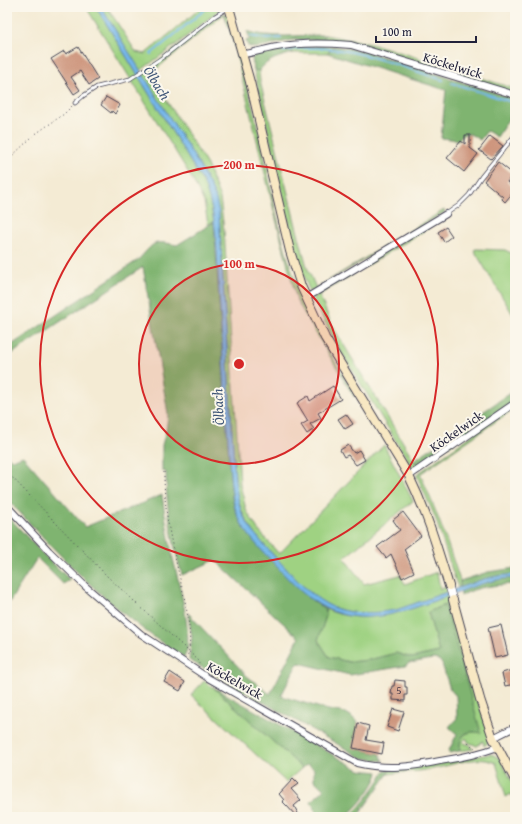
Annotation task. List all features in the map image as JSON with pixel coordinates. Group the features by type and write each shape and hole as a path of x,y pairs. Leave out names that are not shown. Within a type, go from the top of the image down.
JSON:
{"main road":[{"path":"229,7 243,54 290,251 306,298 325,338 409,476 421,500 449,586"},
{"path":"453,600 480,699 493,738 515,780"}],"street":[{"name":"Köckelwick","path":"243,54 302,43 351,45 515,95"},
{"path":"306,298 446,214"},
{"name":"Köckelwick","path":"409,476 515,403"},
{"name":"Köckelwick","path":"7,506 49,551 111,609 141,634 200,673 357,763 394,768 420,765 467,756 498,747"},
{"path":"449,586 453,600"},
{"path":"493,738 515,726"}],"lane":[{"path":"75,103 98,87 130,79 147,69 215,16 229,7"},
{"path":"446,214 459,205 469,195 481,177 515,135"}],"path":[{"path":"7,161 34,135 64,114 75,103"},
{"path":"7,472 108,577 199,661 200,673"},
{"path":"164,472 164,496 184,597 190,638 188,655 184,663"}],"green space":[{"path":"86,7 96,7 203,182 209,196 214,222 208,224 204,202 190,175"},
{"path":"101,7 107,7 136,52 145,54 202,7 223,7 140,71"},
{"path":"222,13 228,15 233,29 292,273 311,318 355,395 354,397 297,301 232,37 224,14 150,74 207,165 220,198 224,231 240,484 246,510 259,531 279,554 384,445 413,501 344,558 364,584 400,575 405,584 437,572 440,589 446,587 447,592 415,604 387,612 369,614 341,610 317,599 261,541 251,528 239,503 235,479 219,212 208,182 198,164 142,74"},
{"path":"247,31 275,36 325,35 323,40 293,40 255,48 248,46 246,41 250,39"},
{"path":"325,35 359,41 390,49 515,89 515,93 367,46 323,40"},
{"path":"290,46 335,46 327,53 293,53"},
{"path":"290,46 293,53 270,61 259,71 254,70 252,59 254,55"},
{"path":"335,46 365,51 515,99 515,109 497,137 487,131 480,140 470,134 463,134 459,140 441,138 446,90 327,53"},
{"path":"254,70 259,71 260,81 296,226 307,267 316,288 444,210 445,212 310,292 302,272 292,236"},
{"path":"214,222 230,475 235,510 243,527 252,539 314,602 325,609 326,616 318,640 329,657 349,662 369,660 396,653 412,658 439,652 428,612 445,605 481,733 471,732 464,735 461,741 460,751 448,752 457,734 449,727 457,718 456,696 450,689 442,664 439,660 433,659 409,663 405,666 350,675 299,663 296,666 281,696 328,710 346,713 351,716 358,723 353,748 380,754 383,761 362,758 189,660 192,637 188,613 247,676 270,694 299,638 215,560 182,575 170,524 166,472 162,471 162,445 166,431 168,414 143,267 7,357 7,348 138,260 154,244 163,243 177,245"},
{"path":"427,226 429,228 319,295 333,327 418,467 412,467 341,352 313,299 314,296"},
{"path":"474,250 505,250 515,255 515,318"},
{"path":"515,390 515,401 480,424 474,418"},
{"path":"515,405 515,408 420,474 437,513 460,581 460,587 458,588 435,517 417,474"},
{"path":"468,423 472,430 418,467 414,460"},
{"path":"7,456 12,460 23,456 85,527 162,495 187,623 187,649 184,657 159,641 112,604 48,542 7,499"},
{"path":"7,515 41,552 70,580 63,584 37,558 7,606"},
{"path":"515,568 515,584 480,588 461,596 460,581 488,572"},
{"path":"448,596 469,675 490,737 489,742 484,746 483,741 477,746 465,739 463,741 464,743 470,745 473,749 460,751 461,741 464,735 471,732 480,732 445,605 428,612 439,652 412,658 396,653 369,660 349,662 329,657 318,640 326,616 325,609 356,617 372,617 403,611"},
{"path":"204,681 213,687 302,768 286,782 191,695"},
{"path":"213,687 360,770 378,772 370,790 347,815 333,818 317,817 311,801 324,790 314,780 314,769 308,764 302,768"},
{"path":"490,754 500,759 515,787 515,799 511,794 506,797 496,763 488,760 471,760 434,769 388,774 389,770 402,770"},
{"path":"389,770 388,774 357,817 348,817 364,801 384,772"}],"water":[{"path":"96,7 101,7 195,158 216,199 219,212 235,479 241,510 251,528 270,552 312,594 335,608 350,612 373,613 396,610 484,579 515,574 515,578 487,582 405,611 369,617 351,616 333,611 305,595 287,578 248,534 238,517 231,488 216,236 212,208 203,182"}],"building":[{"path":"78,47 98,79 89,85 80,71 71,77 80,90 74,94 51,59 64,51 66,54"},
{"path":"106,97 120,105 115,114 112,111 111,113 101,105"},
{"path":"465,135 470,135 470,148 478,154 464,172 447,158 461,141 465,144"},
{"path":"490,136 503,146 491,159 479,150"},
{"path":"498,162 513,174 507,182 515,190 505,202 502,199 503,197 484,181"},
{"path":"446,227 452,236 444,242 438,232"},
{"path":"333,386 341,399 318,413 321,418 310,424 314,429 307,434 301,425 308,421 297,403 308,396 310,401"},
{"path":"346,414 353,424 345,429 338,419"},
{"path":"348,445 354,453 359,450 365,460 356,465 348,455 344,457 340,450"},
{"path":"403,512 421,536 404,549 414,572 402,578 391,554 386,558 377,547 400,530 393,520"},
{"path":"501,625 508,655 495,658 488,628"},
{"path":"512,670 515,684 505,686 502,673"},
{"path":"170,672 185,682 180,691 164,682"},
{"path":"395,680 405,681 407,695 405,695 405,701 393,700 393,694 391,694 392,686 394,686"},
{"path":"393,709 404,712 398,731 387,727"},
{"path":"358,723 369,726 366,740 384,743 382,754 353,748"},
{"path":"293,779 298,784 291,789 301,800 294,806 300,817 297,817 282,801 284,800 279,794"}],"waterway":[{"path":"151,54 208,7"},
{"path":"250,36 267,39 281,38"},
{"path":"283,51 304,48 324,48 344,51 364,55 443,80"},
{"path":"452,83 515,103"}],"water label":[{"name":"Ölbach","path":"157,83"},
{"name":"Ölbach","path":"218,407"}]}
